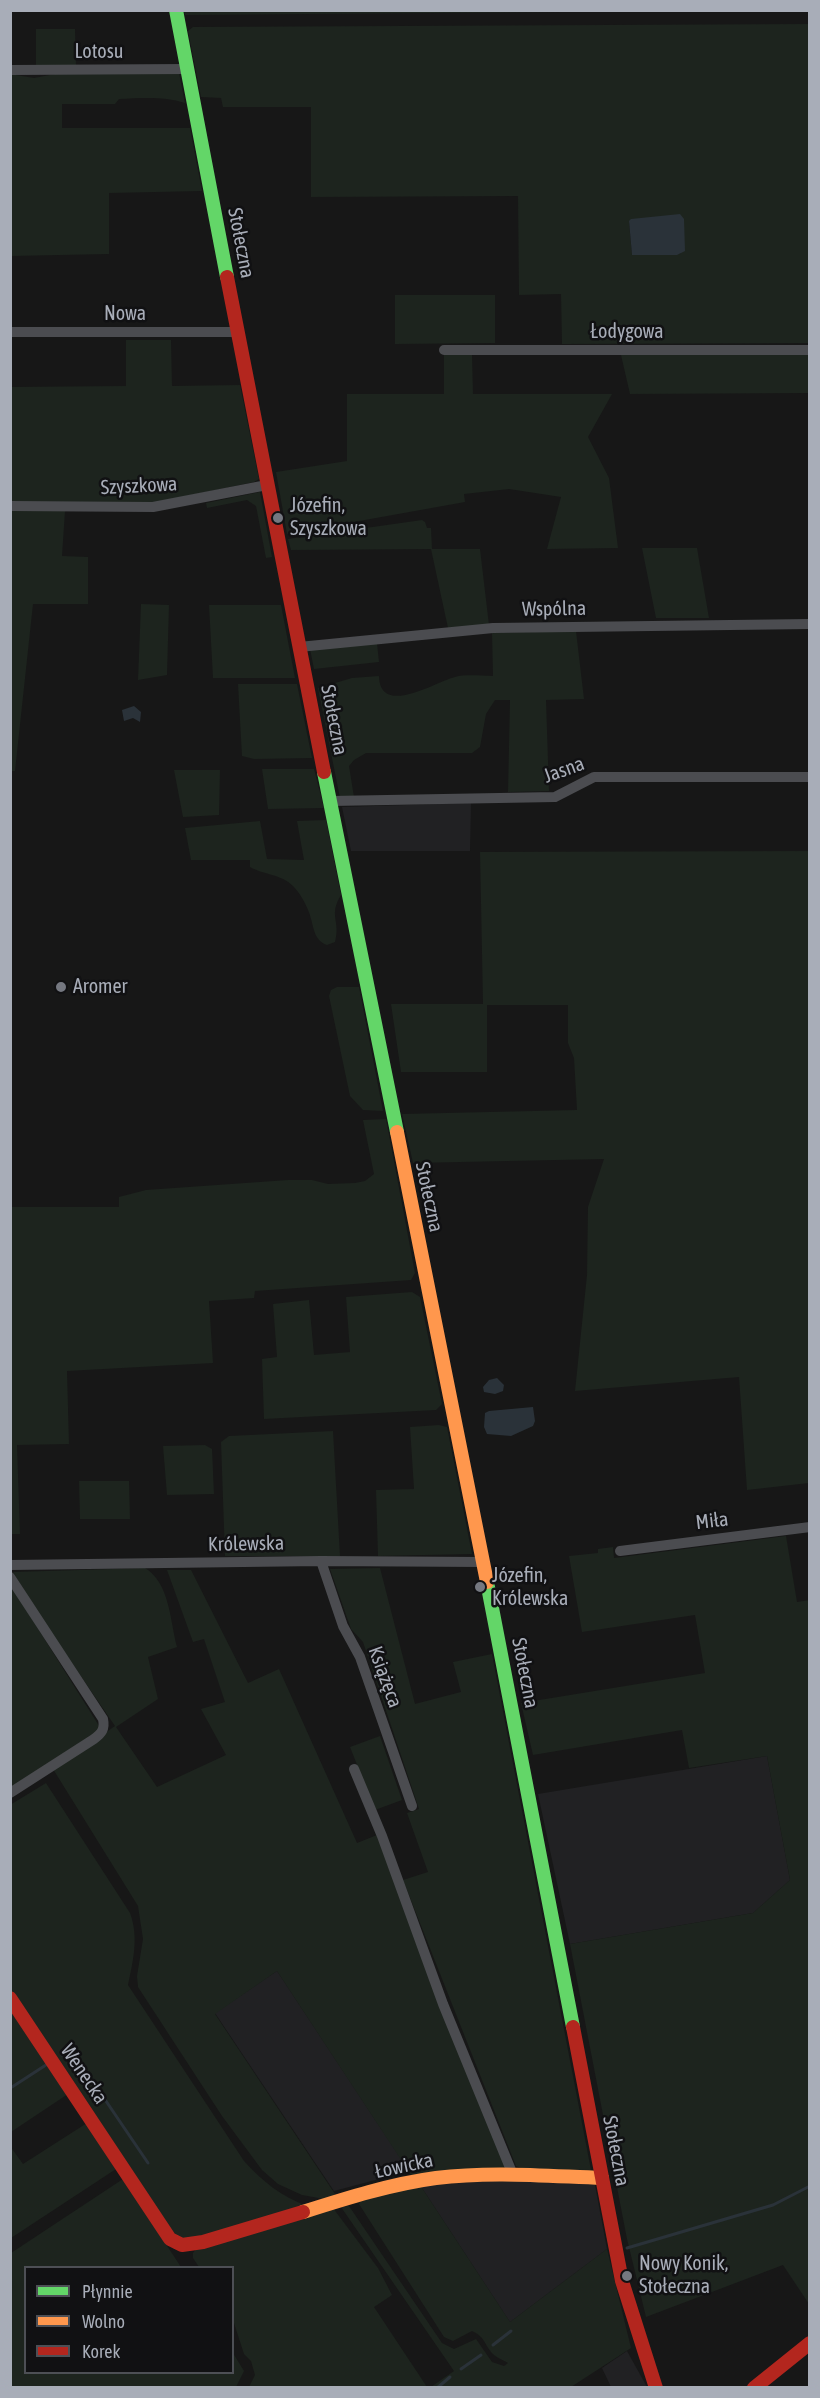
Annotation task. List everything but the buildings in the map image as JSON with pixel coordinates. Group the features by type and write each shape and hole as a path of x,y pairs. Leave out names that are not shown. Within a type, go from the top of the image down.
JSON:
{"street":[{"name":"Stołeczna","path":"176,10 267,485 511,1701 625,2292 646,2365 656,2388"},
{"name":"Lotosu","path":"10,70 187,69"},
{"name":"Nowa","path":"10,332 239,332"},
{"name":"Łodygowa","path":"444,350 810,350"},
{"name":"Szyszkowa","path":"10,506 153,507 267,485"},
{"name":"Wspólna","path":"299,647 494,628 810,624"},
{"name":"Jasna","path":"331,801 555,797 594,777 810,777"},
{"name":"Miła","path":"620,1551 810,1527"},
{"name":"Królewska","path":"10,1565 321,1561 482,1562"},
{"name":"Książęca","path":"321,1561 343,1626 360,1657 411,1806"},
{"path":"10,1577 103,1719 104,1725 103,1732 94,1739 10,1793"},
{"path":"354,1769 386,1846 443,2004 513,2175"},
{"name":"Wenecka","path":"10,1998 139,2189 170,2239 184,2245 222,2237"},
{"name":"Łowicka","path":"222,2237 319,2207 421,2180 441,2177 513,2175 602,2178"},
{"path":"754,2388 810,2343"}],"shaded area":[{"path":"184,10 809,10 185,15 184,11"},
{"path":"809,24 809,343 562,344 561,294 519,295 518,196 311,197 311,107 223,107 221,98 201,97 188,31 193,27","holes":["629,222 681,254 632,255"]},
{"path":"36,29 75,29 76,65 36,65"},
{"path":"179,73 185,103 161,98 144,98 119,99 115,104 62,104 62,128 190,128 202,191 109,193 109,254 11,256 10,74 34,78 55,74"},
{"path":"680,214 684,219 685,251 677,255 632,255 629,221 631,219"},
{"path":"395,295 495,295 495,343 395,344"},
{"path":"126,340 171,340 172,386 240,385 259,479 254,482 158,502 11,502 10,387 126,386"},
{"path":"444,355 472,355 473,394 612,394 588,437 609,478 618,548 547,549 561,497 509,489 464,494 465,502 287,534 276,472 347,461 347,394 444,394"},
{"path":"621,355 809,355 809,393 630,394"},
{"path":"260,492 272,557 266,558 256,506 247,500 207,508 206,503"},
{"path":"11,510 65,511 62,556 88,557 88,604 33,604 15,771 11,771"},
{"path":"422,520 427,528 431,528 432,549 480,549 489,625 448,628 431,549 291,550 288,539"},
{"path":"642,548 697,548 709,618 656,618"},
{"path":"141,604 169,605 167,675 138,680"},
{"path":"209,605 281,605 295,678 213,678"},
{"path":"576,631 584,699 546,700 549,791 508,792 510,700 495,700 486,714 480,747 472,753 366,753 349,766 354,797 340,798 318,688 352,678 379,676 382,688 389,694 399,696 423,690 459,676 493,676 492,633"},
{"path":"377,643 379,662 314,669 310,649"},
{"path":"238,684 297,684 312,758 254,759 242,756"},
{"path":"134,706 141,712 140,722 133,718 124,721 122,710"},
{"path":"262,769 314,769 324,808 268,809"},
{"path":"174,770 220,770 219,815 183,817"},
{"path":"471,803 470,851 351,851 342,807"},
{"path":"326,820 341,895 335,908 337,929 335,942 327,945 322,943 316,935 305,904 293,886 278,877 250,867 250,860 191,860 185,828 260,821 267,859 304,860 297,821"},
{"path":"809,851 809,1483 747,1490 739,1377 575,1391 587,1275 588,1207 604,1159 413,1163 402,1114 577,1110 574,1058 568,1043 568,1005 487,1005 487,1072 401,1072 391,1004 483,1004 480,852"},
{"path":"337,987 359,987 383,1111 363,1110 350,1096 329,996 331,990"},
{"path":"386,1119 415,1273 411,1280 255,1291 254,1298 209,1301 213,1363 67,1371 69,1444 17,1445 20,1534 11,1534 11,1207 119,1207 119,1197 146,1190 288,1180 312,1180 328,1184 365,1181 374,1174 363,1120"},
{"path":"412,1292 420,1297 442,1404 436,1410 264,1419 262,1359 277,1357 273,1304 309,1300 314,1355 350,1352 346,1297"},
{"path":"497,1378 504,1385 503,1391 495,1394 484,1392 483,1387 489,1380"},
{"path":"533,1407 535,1421 533,1426 511,1436 487,1434 484,1427 485,1413"},
{"path":"439,1425 447,1427 472,1554 378,1556 376,1490 414,1489 410,1427"},
{"path":"333,1431 340,1556 225,1556 221,1442 229,1436"},
{"path":"205,1445 212,1449 214,1494 167,1495 163,1446"},
{"path":"79,1481 129,1481 130,1519 80,1519"},
{"path":"786,1536 797,1602 810,1600 809,2304 783,2265 646,2317 627,2239 570,1944 753,1913 790,1880 767,1756 689,1768 682,1730 533,1755 521,1703 705,1673 695,1615 582,1632 569,1556 598,1553 598,1549 613,1547 614,1558"},
{"path":"145,1568 160,1583 168,1603 177,1647 148,1657 158,1699 116,1727 157,1787 226,1755 201,1709 225,1702 204,1639 193,1642 167,1570 191,1570 248,1683 279,1669 357,1843 377,1835 506,2166 502,2170 413,2178 277,1971 215,2014 335,2194 330,2200 302,2195 278,2184 262,2170 222,2116 138,1987 137,1976 143,1939 138,1906 53,1769 115,1726 41,1618 13,1572"},
{"path":"380,1568 415,1704 461,1692 453,1662 492,1654 591,2170 524,2169 516,2166 403,1880 428,1872 407,1813 419,1809 363,1642 351,1629 330,1569"},
{"path":"10,1584 101,1729 10,1788"},
{"path":"380,1736 402,1800 375,1810 350,1747"},
{"path":"767,1756 790,1880 753,1913 570,1944 538,1794"},
{"path":"46,1783 130,1913 135,1940 128,1985 244,2161 273,2188 307,2206 187,2240 178,2240 11,1993 10,1805"},
{"path":"277,1971 409,2171 334,2191 215,2013"},
{"path":"10,2007 68,2094 11,2132 10,2132"},
{"path":"87,2123 116,2169 11,2238 10,2146 23,2164"},
{"path":"123,2179 180,2266 24,2266 24,2374 234,2374 234,2355 244,2371 236,2387 11,2388 11,2253"},
{"path":"510,2180 594,2180 607,2249 510,2322 420,2185"},
{"path":"420,2185 510,2322 607,2249 631,2348 571,2387 431,2387 454,2371 341,2207 349,2206 442,2343 454,2349 476,2339 492,2362 504,2366 508,2363 493,2354 481,2337 472,2331 453,2341 444,2337 359,2204 360,2200"},
{"path":"333,2208 378,2268 392,2295 374,2307 427,2387 249,2387 255,2375 251,2361 244,2354 234,2323 234,2266 198,2266 193,2258 193,2253 197,2248"},
{"path":"627,2351 647,2387 611,2387 602,2368"}],"waterway":[{"path":"62,2055 70,2048 148,2163"},
{"path":"10,2085 12,2087 49,2063"},
{"path":"627,2248 773,2205 810,2186"},
{"path":"493,2345 511,2331"},
{"path":"461,2369 481,2355"},
{"path":"437,2388 450,2377"}],"traffic: fast":[{"path":"176,10 227,277"},
{"path":"324,772 397,1132"},
{"path":"487,1582 573,2027"}],"traffic: slow":[{"path":"397,1132 487,1582"},
{"path":"303,2212 386,2188 436,2178 498,2174 602,2178"}],"traffic: jam":[{"path":"227,277 324,772"},
{"path":"10,1998 170,2239 182,2245 203,2242 303,2212"},
{"path":"573,2027 622,2281 656,2388"},
{"path":"754,2388 810,2343"}],"place":[{"name":"Józefin, Szyszkowa","path":"278,518"},
{"name":"Aromer","path":"61,987"},
{"name":"Józefin, Królewska","path":"480,1587"},
{"name":"Nowy Konik, Stołeczna","path":"627,2276"}]}
